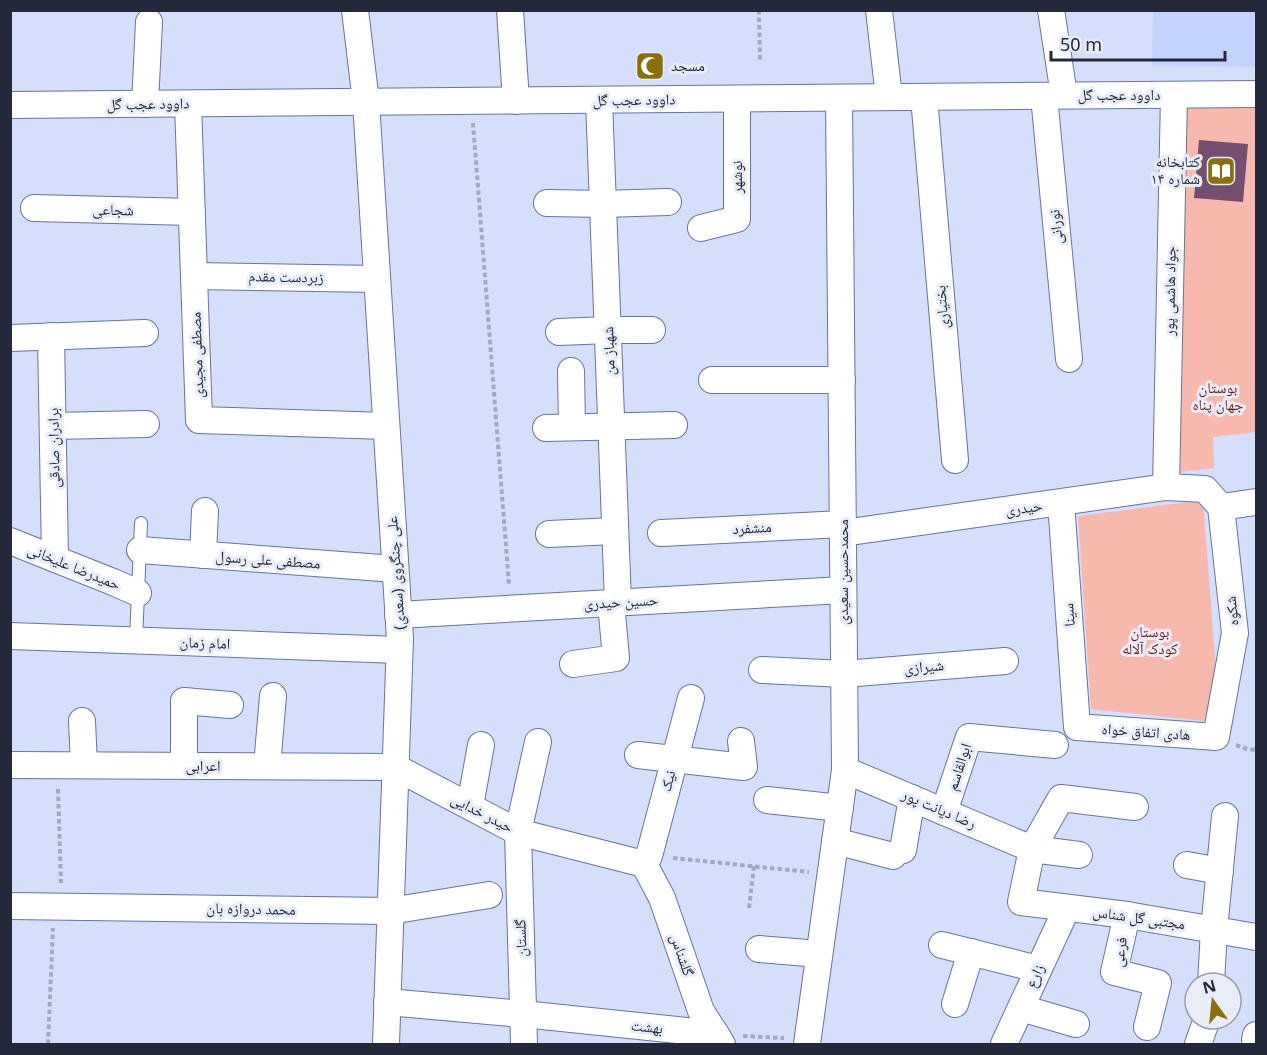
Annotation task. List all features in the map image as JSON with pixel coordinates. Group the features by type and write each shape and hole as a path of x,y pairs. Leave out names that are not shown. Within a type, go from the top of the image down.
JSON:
{"street":[{"name":"علی چنگروی (سعدی)","path":"355,10 366,102 398,615 399,650 386,1044"},
{"path":"510,10 516,100"},
{"path":"879,10 889,97"},
{"name":"نورانی","path":"1051,10 1069,359"},
{"path":"145,104 149,22"},
{"name":"داوود عجب گل","path":"10,105 1257,94"},
{"name":"جواد هاشمی پور","path":"1166,487 1174,95"},
{"name":"بختیاری","path":"924,97 955,460"},
{"name":"محمدحسین سعیدی","path":"807,1042 845,770 839,98"},
{"name":"نوشهر","path":"701,228 737,219 737,99"},
{"name":"شهباز من","path":"573,664 616,658 612,426 599,100"},
{"name":"مصطفی مجیدی","path":"188,104 200,420 386,426"},
{"path":"547,203 668,202"},
{"name":"شجاعی","path":"34,208 192,212"},
{"name":"زبردست مقدم","path":"194,276 377,279"},
{"path":"559,332 652,330"},
{"path":"10,338 145,333"},
{"name":"برادران صادقی","path":"51,336 55,559"},
{"path":"572,371 572,427"},
{"path":"712,380 842,380"},
{"path":"53,426 146,424"},
{"path":"546,428 674,425"},
{"name":"حیدری","path":"843,529 1166,487 1213,498 1257,502"},
{"name":"شکوه","path":"1213,498 1246,631 1216,737"},
{"name":"سینا","path":"1061,502 1077,727"},
{"path":"202,555 205,511"},
{"name":"منشفرد","path":"661,533 843,529"},
{"path":"549,534 615,531"},
{"name":"حمیدرضا علیخانی","path":"10,541 138,593"},
{"name":"مصطفی علی رسول","path":"140,550 395,569"},
{"name":"حسین حیدری","path":"398,615 843,590"},
{"name":"امام زمان","path":"10,636 399,650"},
{"name":"شیرازی","path":"762,670 844,674 1005,661"},
{"path":"267,766 273,696"},
{"name":"نیک","path":"646,860 691,698"},
{"path":"184,766 184,701 230,705"},
{"path":"82,721 84,765"},
{"name":"هادی اتفاق خواه","path":"1077,727 1216,737"},
{"name":"ابوالقاسم","path":"944,812 969,737 1055,745"},
{"path":"638,754 744,767 741,741"},
{"name":"گلستان","path":"524,1044 518,832 538,742"},
{"path":"470,806 481,745"},
{"name":"اعرابی","path":"10,765 395,767"},
{"name":"حیدر خدایی","path":"395,767 518,832 646,860"},
{"name":"رضا دیانت پور","path":"845,770 1032,849 1079,855"},
{"path":"835,841 898,853 912,798"},
{"path":"1032,849 1061,798 1135,807"},
{"path":"767,800 840,808"},
{"path":"1212,971 1225,816"},
{"name":"مجتبی گل شناس","path":"1032,849 1021,902 1256,934"},
{"name":"گلشناس","path":"646,860 662,898 701,1011 719,1040"},
{"path":"1187,865 1220,871"},
{"name":"محمد دروازه بان","path":"10,906 390,911 489,895"},
{"name":"زارع","path":"1004,1044 1067,908"},
{"name":"فرعی","path":"1126,915 1114,972 1158,982 1147,1027"},
{"path":"942,945 1038,969"},
{"path":"759,949 819,954"},
{"path":"955,1004 972,952"},
{"name":"بهشت","path":"387,1002 524,1014 719,1040"},
{"path":"1021,1008 1076,1024"}],"lane":[{"path":"136,640 141,523"}],"path":[{"path":"759,10 760,62"},
{"path":"472,101 511,608"},
{"path":"48,1044 54,923 62,906 54,764"},
{"path":"646,860 754,866 830,874"},
{"path":"749,908 754,866"},
{"path":"719,1040 807,1042"}],"shaded area":[{"path":"1153,11 1256,11 1256,67 1152,66"}],"green space":[{"name":"بوستان جهان پناه","path":"1256,104 1256,432 1213,437 1214,468 1177,472 1184,105"},
{"name":"بوستان کودک آلاله","path":"1203,500 1217,683 1205,721 1091,709 1078,516"}],"building":[{"name":"کتابخانه شماره ۱۴","path":"1199,140 1248,144 1243,202 1194,198"}],"place":[{"name":"مسجد","path":"650,66"},
{"name":"کتابخانه شماره ۱۴","path":"1221,171"}]}
